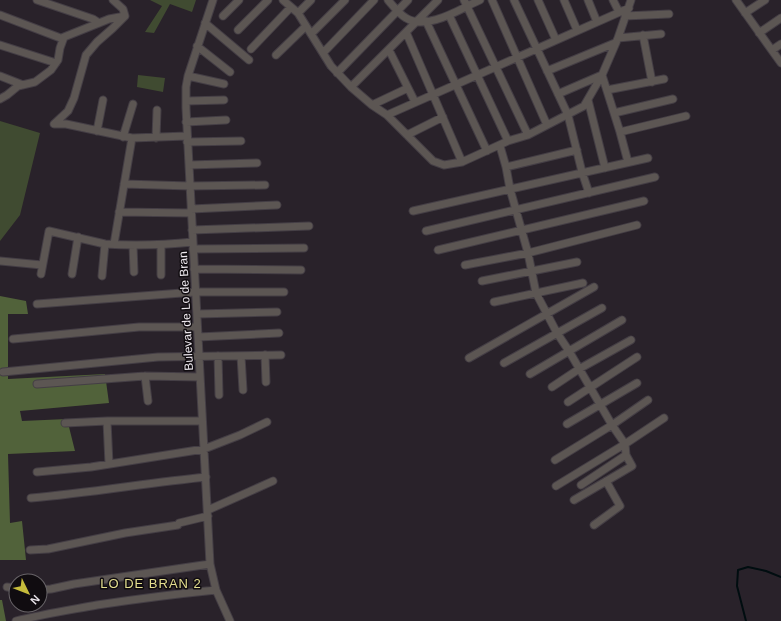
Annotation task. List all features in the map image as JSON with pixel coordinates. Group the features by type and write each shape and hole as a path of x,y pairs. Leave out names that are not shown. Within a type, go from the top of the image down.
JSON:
{"street":[{"path":"37,0 94,19 99,23"},
{"path":"113,0 123,9 125,16"},
{"name":"Bulevar de Lo de Bran","path":"213,0 188,76 186,122 210,564 216,590 230,621"},
{"path":"223,16 239,0"},
{"path":"238,30 268,0"},
{"path":"283,0 298,13 336,73 372,105 387,114 433,162 444,165 462,162 500,146 508,141 528,135 584,106 602,75 617,40 622,14 629,8 631,0"},
{"path":"298,13 311,0"},
{"path":"311,34 345,0"},
{"path":"323,53 374,0"},
{"path":"388,0 406,18 417,22 433,21 449,15 465,3 480,0"},
{"path":"336,73 408,0"},
{"path":"351,87 438,0"},
{"path":"492,0 547,125"},
{"path":"514,0 568,115 582,172 589,193"},
{"path":"538,0 556,40"},
{"path":"564,0 577,30"},
{"path":"588,0 597,22"},
{"path":"613,0 622,14"},
{"path":"736,0 781,63"},
{"path":"745,13 765,0"},
{"path":"465,3 528,135"},
{"path":"251,49 291,7"},
{"path":"387,114 597,22 622,14 669,14"},
{"path":"0,15 63,39"},
{"path":"449,15 508,141"},
{"path":"0,99 18,86 36,82 51,70 58,60 64,37 109,19 125,16"},
{"path":"125,16 97,42 86,55 74,98 68,111 54,124 66,124 132,138 241,141"},
{"path":"759,33 781,18"},
{"path":"426,21 487,151"},
{"path":"205,23 249,60"},
{"path":"276,55 306,26"},
{"path":"406,32 462,162"},
{"path":"547,71 617,40 643,35 661,34"},
{"path":"643,35 652,82"},
{"path":"772,50 781,44"},
{"path":"0,45 56,63"},
{"path":"197,46 230,72"},
{"path":"389,50 415,102"},
{"path":"602,75 628,162"},
{"path":"558,94 602,75"},
{"path":"0,76 23,85"},
{"path":"188,76 224,84"},
{"path":"607,90 664,79"},
{"path":"372,105 408,88"},
{"path":"614,113 672,99"},
{"path":"97,131 102,100"},
{"path":"186,101 224,100"},
{"path":"588,100 605,168"},
{"path":"124,137 132,104"},
{"path":"156,138 157,110"},
{"path":"620,132 686,116"},
{"path":"407,135 443,117"},
{"path":"186,122 226,120"},
{"path":"114,244 132,138"},
{"path":"500,146 506,166 510,189 528,253 536,293 557,333 570,351 600,405 625,444 626,455 632,466 574,500"},
{"path":"506,166 577,150"},
{"path":"413,211 648,158"},
{"path":"189,165 257,163"},
{"path":"426,231 655,177"},
{"path":"124,184 190,186 265,185"},
{"path":"438,250 644,201"},
{"path":"120,212 191,211 277,205"},
{"path":"465,265 528,253 637,225"},
{"path":"192,230 309,226"},
{"path":"41,274 49,231 105,244 304,248"},
{"path":"72,274 78,237"},
{"path":"102,276 105,244"},
{"path":"133,245 134,272"},
{"path":"161,245 161,275"},
{"path":"0,261 42,265"},
{"path":"482,281 577,262"},
{"path":"194,269 301,270"},
{"path":"494,302 583,283"},
{"path":"469,358 594,287"},
{"path":"37,304 195,292 284,292"},
{"path":"504,363 602,308"},
{"path":"197,314 277,312"},
{"path":"530,374 622,320"},
{"path":"13,339 139,327 197,327"},
{"path":"198,336 279,332"},
{"path":"552,387 579,369 631,340"},
{"path":"265,355 266,382"},
{"path":"3,372 158,357 280,355"},
{"path":"218,356 219,395"},
{"path":"240,356 243,390"},
{"path":"568,402 590,386 637,357"},
{"path":"145,376 148,401"},
{"path":"37,384 145,376 200,377"},
{"path":"567,424 637,383"},
{"path":"555,460 612,425 648,400"},
{"path":"556,486 625,444 664,418"},
{"path":"107,421 109,464"},
{"path":"66,423 107,421 202,421"},
{"path":"37,472 91,467 204,449 240,435 267,422"},
{"path":"581,485 626,455"},
{"path":"30,498 70,495 163,481 206,477"},
{"path":"30,550 48,549 125,533 178,525 179,522 208,513 273,481"},
{"path":"594,525 620,506 606,482"},
{"path":"48,589 74,584 210,564"},
{"path":"16,621 62,611 164,595 216,590"}],"green space":[{"path":"150,0 196,0 192,12 170,4 154,33 145,32 162,6"},
{"path":"138,75 165,78 163,92 137,87"},
{"path":"0,121 40,133 20,215 0,241"},
{"path":"0,296 26,301 28,314 8,314 8,379 105,374 109,403 20,411 22,421 67,419 75,451 8,454 10,523 22,521 26,560 0,560"},
{"path":"0,600 2,600 6,621 0,621"}],"waterway":[{"path":"746,621 737,586 738,570 748,567 766,571 781,577"}],"district":[{"name":"LO DE BRAN 2","path":"151,583"}]}
